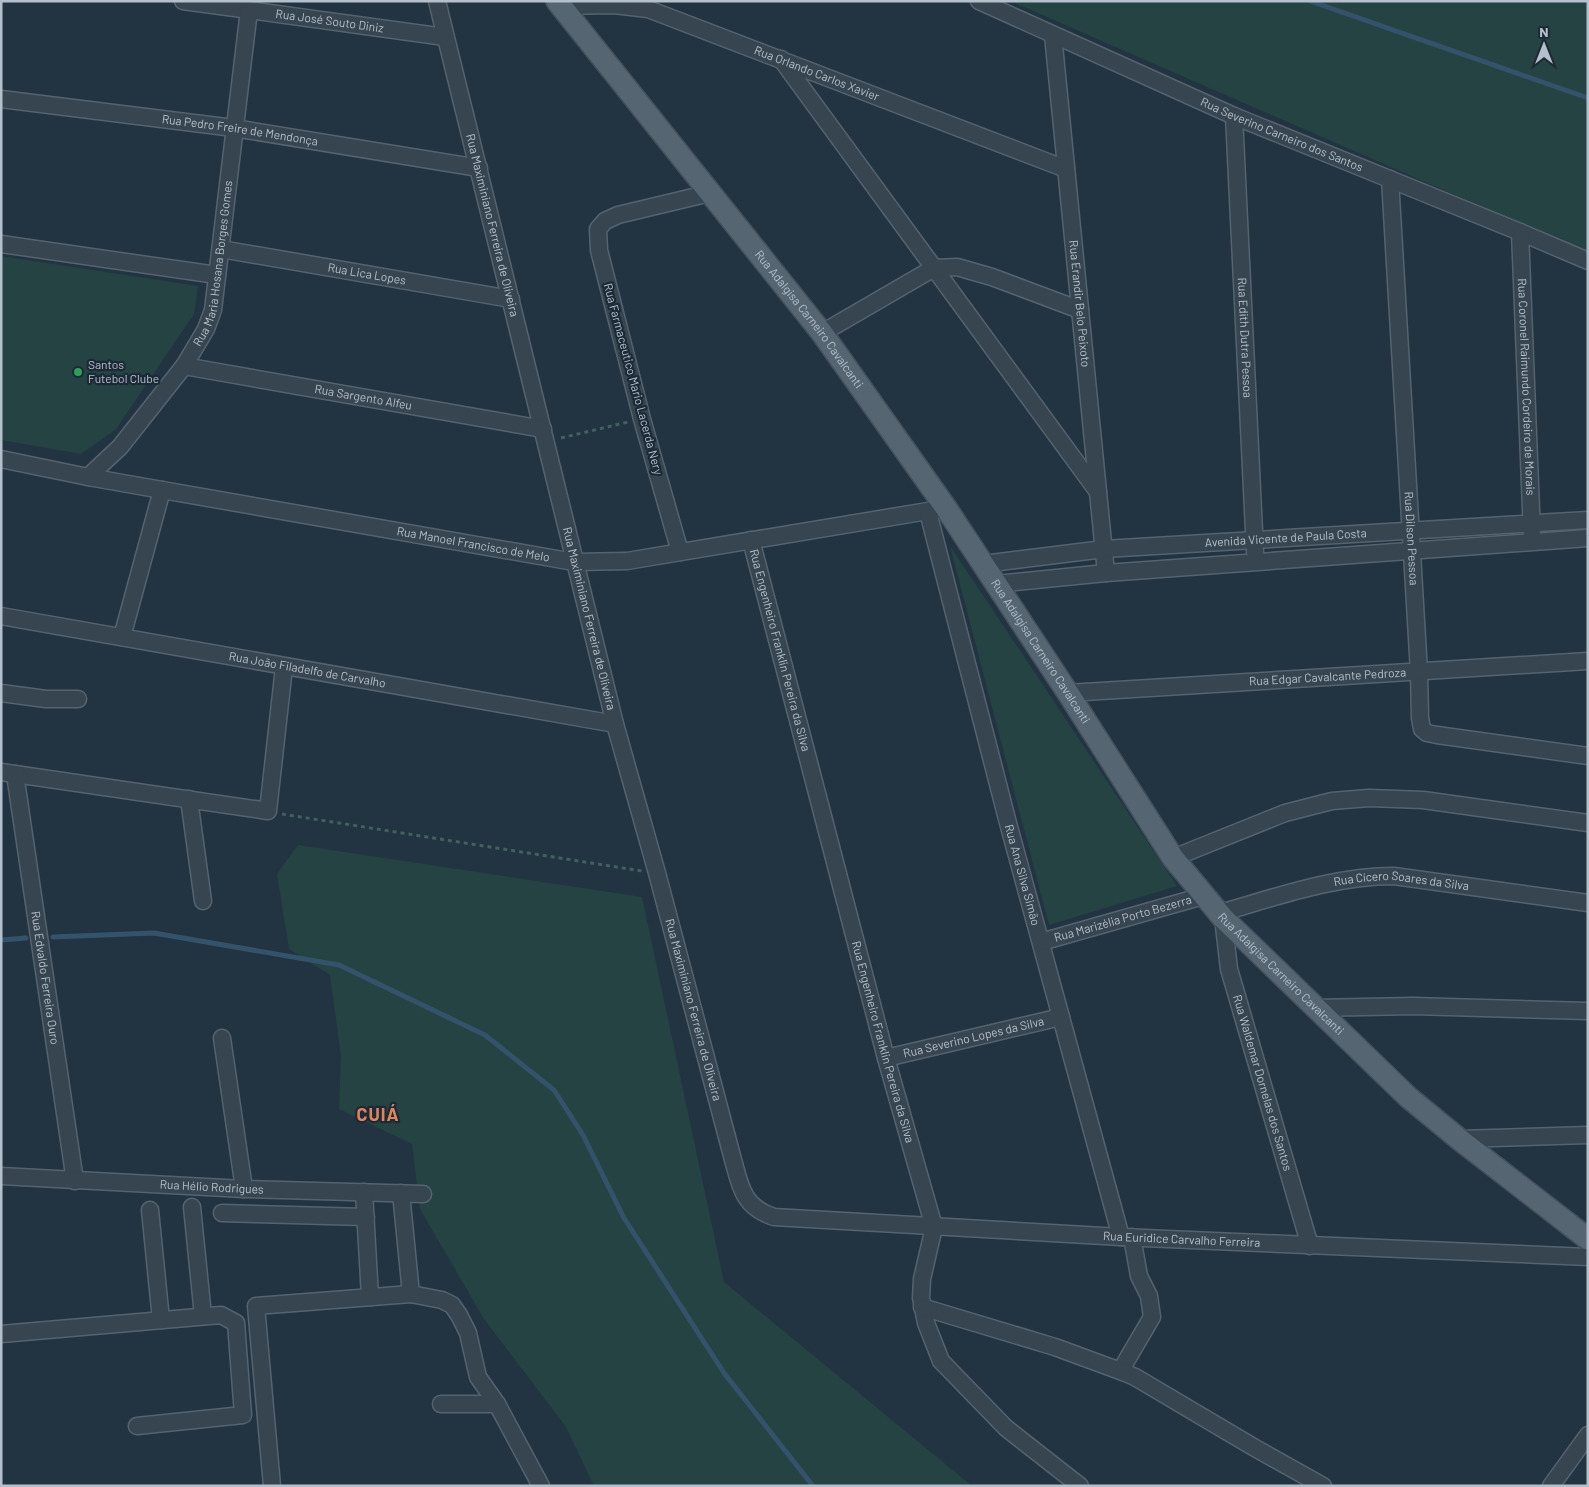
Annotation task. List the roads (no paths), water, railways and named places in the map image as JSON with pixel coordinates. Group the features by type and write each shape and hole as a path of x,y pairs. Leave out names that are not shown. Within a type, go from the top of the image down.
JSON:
{"main road":[{"name":"Rua Adalgisa Carneiro Cavalcanti","path":"559,4 822,333 937,510 983,564 1173,858 1203,896 1314,1008 1408,1097 1458,1139 1588,1239"}],"street":[{"name":"Rua José Souto Diniz","path":"183,1 445,37"},
{"name":"Rua Maximiniano Ferreira de Oliveira","path":"437,1 615,724 657,873 742,1192 759,1212 774,1217"},
{"name":"Rua Severino Carneiro dos Santos","path":"979,1 1234,116 1588,261"},
{"name":"Rua Orlando Carlos Xavier","path":"559,4 614,5 648,9 1066,169"},
{"name":"Rua Maria Hosana Borges Gomes","path":"88,477 120,447 184,366 206,329 213,310 249,10"},
{"name":"Rua Erandir Belo Peixoto","path":"1053,35 1106,573"},
{"path":"781,59 1098,492"},
{"name":"Rua Pedro Freire de Mendonça","path":"1,99 234,128 479,168"},
{"name":"Rua Edith Dutra Pessoa","path":"1234,116 1256,562"},
{"name":"Rua Dilson Pessoa","path":"1390,179 1422,729 1427,734 1588,756"},
{"name":"Rua Farmaceutico Mario Lacerda Nery","path":"680,552 642,419 598,244 598,229 605,220 618,215 710,193"},
{"name":"Rua Coronel Raimundo Cordeiro de Morais","path":"1520,232 1533,542"},
{"path":"1,244 217,275"},
{"name":"Rua Lica Lopes","path":"221,249 511,299"},
{"path":"822,333 934,268 957,267 992,277 1080,310"},
{"name":"Rua Sargento Alfeu","path":"184,366 544,435"},
{"name":"Rua Manoel Francisco de Melo","path":"1,459 88,477 574,562 627,561 937,510"},
{"path":"122,637 162,490"},
{"name":"Rua Ana Silva Simão","path":"937,510 1008,823 1061,1016 1126,1237 1139,1276 1149,1296 1152,1317 1126,1363 1123,1372"},
{"name":"Avenida Vicente de Paula Costa","path":"983,564 1104,549 1588,520"},
{"name":"Avenida Vicente de Paula Costa","path":"996,584 1106,573 1588,538"},
{"name":"Rua Engenheiro Franklin Pereira da Silva","path":"750,540 886,1058 934,1227 922,1279 922,1307 941,1362 1006,1428 1080,1486"},
{"name":"Rua João Filadelfo de Carvalho","path":"1,616 615,724"},
{"name":"Rua Edgar Cavalcante Pedroza","path":"1068,693 1250,680 1588,661"},
{"path":"8,773 268,811 284,667"},
{"path":"1,693 46,699 78,699"},
{"name":"Rua Edvaldo Ferreira Ouro","path":"8,773 75,1181"},
{"path":"188,798 204,901"},
{"path":"1173,858 1284,814 1332,801 1369,798 1423,800 1588,823"},
{"name":"Rua Cícero Soares da Silva","path":"1221,915 1298,890 1373,876 1394,876 1588,903"},
{"name":"Rua Marizélia Porto Bezerra","path":"1042,942 1203,896"},
{"name":"Rua Waldemar Dornelas dos Santos","path":"1221,915 1228,970 1310,1246"},
{"path":"1314,1008 1413,1006 1588,1011"},
{"name":"Rua Severino Lopes da Silva","path":"886,1058 1061,1016"},
{"path":"222,1038 244,1189"},
{"path":"1458,1139 1588,1135"},
{"name":"Rua Hélio Rodrigues","path":"1,1176 244,1189 424,1194"},
{"path":"364,1192 370,1297"},
{"path":"401,1193 411,1294"},
{"path":"192,1207 204,1316"},
{"path":"150,1210 161,1320"},
{"path":"222,1213 366,1217"},
{"name":"Rua Euridice Carvalho Ferreira","path":"774,1217 1126,1237 1588,1258"},
{"path":"272,1486 256,1306 411,1294 442,1300 452,1305 468,1333 478,1377 497,1404 541,1486"},
{"path":"922,1307 1055,1347 1135,1377 1323,1486"},
{"path":"1,1334 221,1315 236,1323 243,1415 137,1426"},
{"path":"441,1404 497,1404"},
{"path":"1551,1486 1588,1435"}],"waterway":[{"path":"1310,1 1588,98"},
{"path":"53,937 154,933 339,965 485,1035 554,1090 583,1135 624,1218 724,1373 813,1486"},
{"path":"1,940 26,938"}],"place":[{"name":"Santos Futebol Clube","path":"78,372"}],"district":[{"name":"CUIÁ","path":"378,1115"}]}
